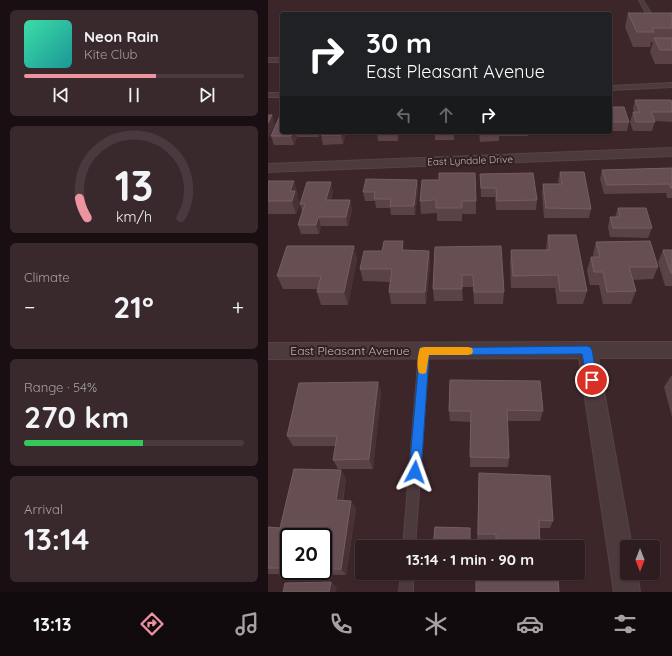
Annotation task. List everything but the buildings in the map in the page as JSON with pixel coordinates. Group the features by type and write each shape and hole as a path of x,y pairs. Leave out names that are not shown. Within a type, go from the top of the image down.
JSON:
{"street":[{"name":"East Lyndale Drive","path":"268,168 672,152"},
{"path":"587,350 627,592"},
{"name":"East Pleasant Avenue","path":"268,351 672,350"}],"lane":[{"path":"641,0 650,16 672,16"},
{"path":"268,60 280,60"},
{"path":"612,88 672,85"},
{"path":"268,95 280,95"},
{"path":"410,540 424,351"},
{"path":"406,592 407,580"}],"slow traffic":[{"path":"423,370 424,351 468,351"}],"route":[{"path":"415,472 424,351 587,350 592,380"}]}
